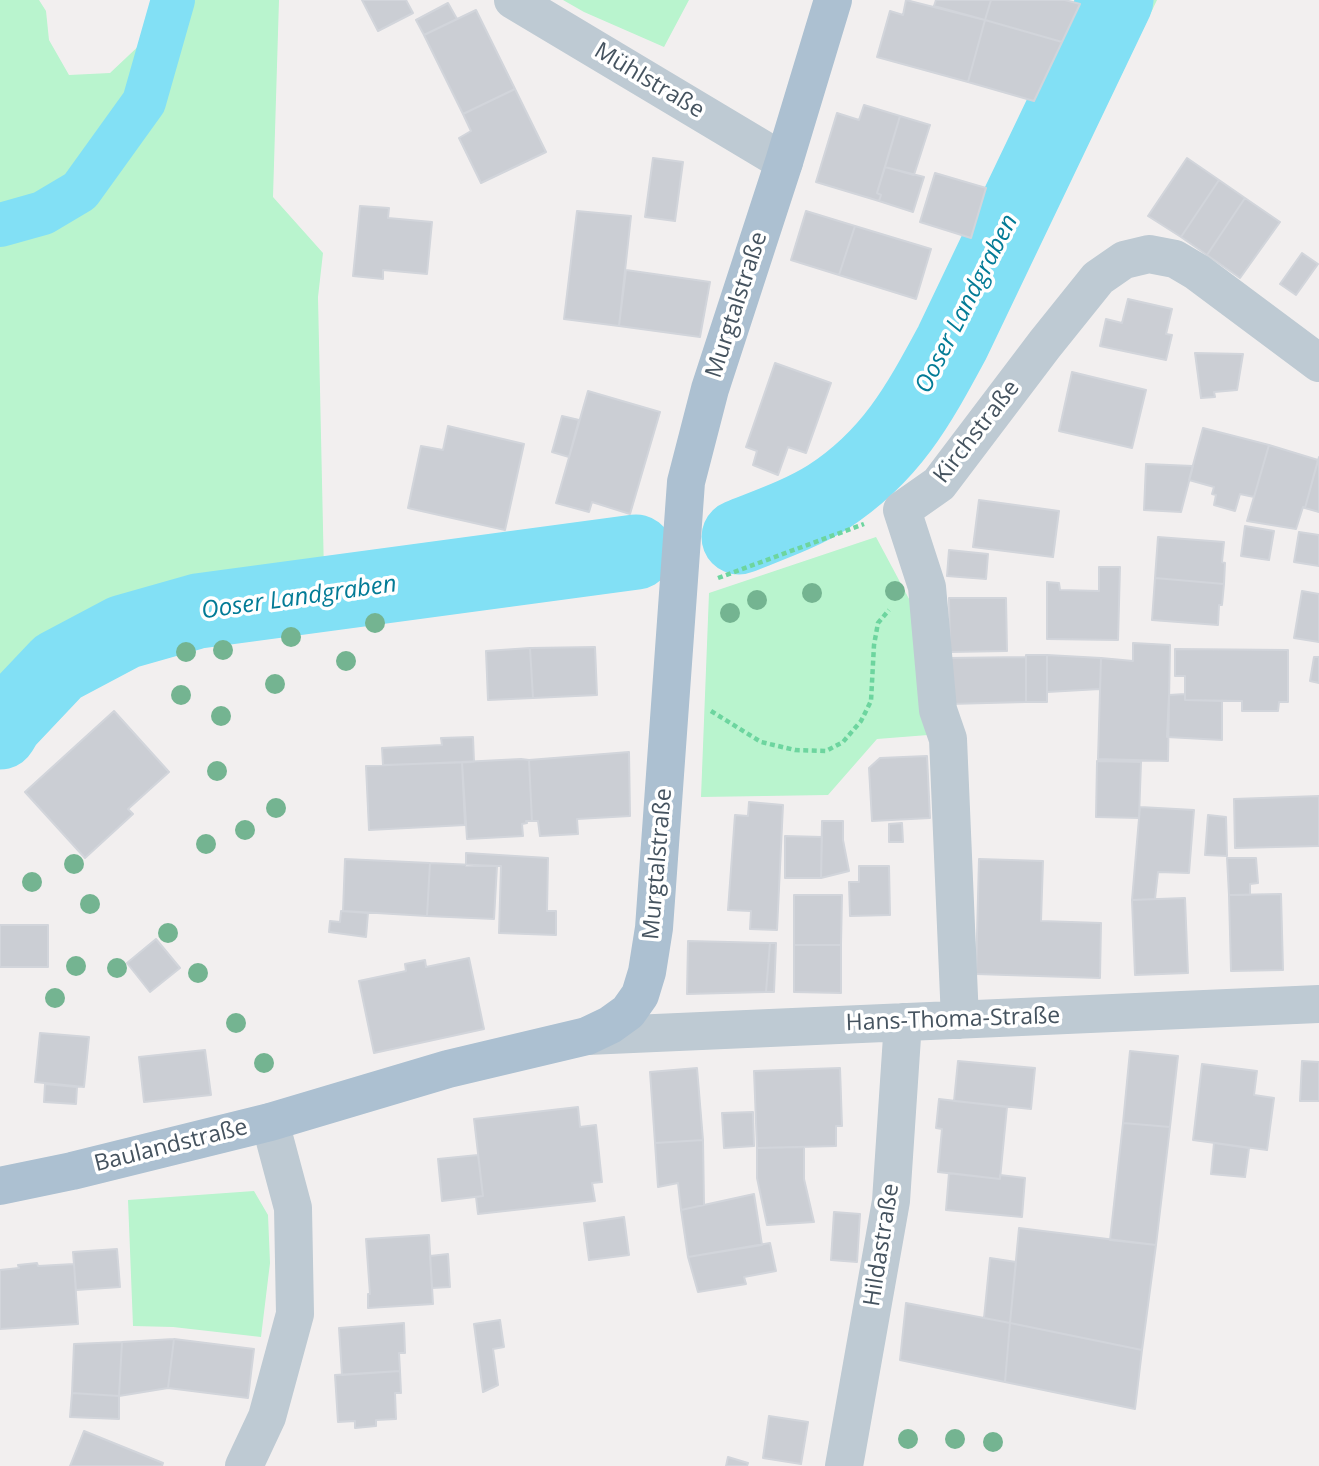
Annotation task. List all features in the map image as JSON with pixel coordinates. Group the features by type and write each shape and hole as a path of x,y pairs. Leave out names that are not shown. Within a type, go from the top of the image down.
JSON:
{"main road":[{"name":"Murgtalstraße","path":"270,1122 448,1069 587,1036 610,1025 628,1012 640,995 648,972 654,928 686,482 709,389 784,162 833,0"},
{"name":"Baulandstraße","path":"0,1186 270,1122"},
{"name":"Baulandstraße","path":"0,1162 72,1171"}],"street":[{"name":"Mühlstraße","path":"513,0 784,162"},
{"name":"Kirchstraße","path":"902,510 939,484 1098,278 1124,260 1149,254 1175,259 1197,272 1319,363"},
{"path":"902,510 927,587 938,710 948,739 960,1020"},
{"name":"Hans-Thoma-Straße","path":"587,1036 1319,1004"},
{"name":"Hildastraße","path":"844,1466 891,1201 903,1022"},
{"path":"244,1466 267,1417 295,1314 293,1208 270,1122"}],"path":[{"path":"678,593 902,510"},
{"path":"671,687 761,742 795,750 826,751 843,741 861,721 871,701 878,623 894,604 927,587"}],"green space":[{"path":"0,0 39,0 46,11 49,40 69,75 110,73 145,40 172,3 179,0 279,0 273,197 323,253 318,297 324,574 208,592 117,614 52,644 10,684 0,700"},
{"path":"563,0 689,0 664,47"},
{"path":"1135,0 1157,0 991,346 897,485 876,493 929,416 972,343"},
{"path":"876,537 916,612 928,735 877,739 828,795 701,797 709,593"},
{"path":"254,1191 268,1215 270,1263 261,1337 173,1327 133,1326 128,1200"}],"building":[{"path":"362,0 406,0 413,13 378,31"},
{"path":"906,0 985,20 968,82 877,57 890,11 903,15"},
{"path":"936,0 991,0 985,20 934,6"},
{"path":"991,0 1065,0 1080,4 1062,42 985,20"},
{"path":"448,3 457,19 424,35 416,20"},
{"path":"476,10 515,89 463,114 424,35"},
{"path":"985,20 1062,42 1034,101 968,82"},
{"path":"515,89 546,152 481,183 459,138 471,131 463,114"},
{"path":"864,105 900,116 877,193 881,195 879,201 816,182 837,113 859,120"},
{"path":"900,116 930,125 914,175 885,167"},
{"path":"653,158 683,162 675,221 645,217"},
{"path":"1187,158 1219,180 1181,237 1148,216"},
{"path":"885,167 924,177 913,212 879,201 881,195 877,193"},
{"path":"935,173 986,188 971,238 920,222"},
{"path":"1219,180 1245,198 1207,255 1181,237"},
{"path":"1245,198 1280,222 1240,278 1207,255"},
{"path":"360,206 389,208 388,218 432,222 427,274 383,270 383,279 353,276"},
{"path":"577,211 631,216 619,326 564,319"},
{"path":"806,211 855,226 839,275 791,260"},
{"path":"855,226 931,249 916,299 839,275"},
{"path":"1302,253 1318,264 1296,295 1280,284"},
{"path":"626,270 710,282 700,337 619,326"},
{"path":"1128,299 1172,309 1166,334 1172,335 1166,360 1100,346 1106,319 1122,323"},
{"path":"1195,353 1243,354 1237,390 1214,392 1215,397 1201,398"},
{"path":"775,363 831,383 806,453 788,447 778,475 753,465 757,451 746,447"},
{"path":"1072,372 1146,390 1132,448 1059,431"},
{"path":"588,391 660,412 630,514 592,502 589,512 556,503"},
{"path":"562,416 579,420 569,457 552,452"},
{"path":"448,426 524,444 505,530 408,508 421,446 443,450"},
{"path":"1203,428 1269,445 1254,497 1240,494 1235,511 1214,505 1214,487 1189,480"},
{"path":"1269,445 1318,460 1305,508 1303,507 1296,529 1247,521"},
{"path":"1319,457 1319,512 1305,508"},
{"path":"1146,464 1193,466 1181,512 1144,510"},
{"path":"979,500 1059,511 1053,557 973,547"},
{"path":"1245,526 1274,531 1269,560 1241,556"},
{"path":"1299,532 1319,535 1319,566 1294,562"},
{"path":"1158,537 1224,542 1224,584 1155,578"},
{"path":"949,550 988,554 986,579 947,576"},
{"path":"1099,567 1120,567 1118,640 1047,639 1047,582 1059,583 1060,590 1099,591"},
{"path":"1155,578 1224,584 1218,625 1152,620"},
{"path":"1302,591 1319,594 1319,642 1294,638"},
{"path":"949,598 1006,598 1007,651 950,652"},
{"path":"1133,643 1170,645 1168,761 1098,759 1101,658 1133,661"},
{"path":"595,647 597,695 533,698 530,648"},
{"path":"530,648 533,698 488,700 486,651"},
{"path":"1175,649 1288,650 1288,702 1279,702 1278,711 1242,711 1242,701 1185,700 1185,676 1175,676"},
{"path":"1026,655 1047,655 1047,702 1026,702"},
{"path":"1047,655 1101,658 1100,689 1047,692"},
{"path":"1026,657 1026,702 949,704 948,658"},
{"path":"1314,657 1319,657 1319,683 1310,681"},
{"path":"1185,694 1185,700 1222,701 1222,740 1167,737 1169,695"},
{"path":"114,711 169,772 128,809 133,814 85,858 25,792"},
{"path":"473,737 474,762 383,765 382,748 442,745 441,738"},
{"path":"629,752 630,816 577,819 578,834 540,836 538,821 532,821 529,760"},
{"path":"927,756 930,818 872,821 869,768 880,758"},
{"path":"529,760 532,821 522,824 523,836 467,839 462,762"},
{"path":"1097,761 1141,762 1139,818 1096,817"},
{"path":"462,762 465,825 369,830 366,766"},
{"path":"1319,796 1319,846 1235,848 1234,799"},
{"path":"749,802 783,805 777,930 750,929 751,911 728,910 735,815 748,816"},
{"path":"1140,807 1194,810 1189,873 1158,872 1155,899 1132,900"},
{"path":"1208,815 1226,817 1227,856 1205,855"},
{"path":"822,821 843,821 843,840 849,871 821,878"},
{"path":"902,823 903,842 889,842 889,824"},
{"path":"785,836 822,837 821,878 785,878"},
{"path":"466,853 548,858 547,911 556,911 556,935 499,933 501,866 466,866"},
{"path":"1227,858 1256,858 1258,883 1250,884 1250,895 1229,895"},
{"path":"345,859 430,863 427,916 343,911"},
{"path":"979,859 1043,861 1041,921 1101,923 1100,978 976,974"},
{"path":"430,863 497,866 494,919 427,916"},
{"path":"859,866 889,866 890,915 850,916 849,882 859,882"},
{"path":"1281,894 1283,970 1231,971 1229,895"},
{"path":"794,895 842,895 841,945 794,945"},
{"path":"1185,898 1188,973 1135,975 1132,900"},
{"path":"341,911 368,913 366,937 329,932 330,921 340,922"},
{"path":"0,925 48,925 48,967 0,967"},
{"path":"156,939 180,968 150,992 127,963"},
{"path":"688,941 770,943 766,992 687,994"},
{"path":"770,943 776,943 774,992 766,992"},
{"path":"794,945 841,945 841,993 794,992"},
{"path":"469,958 484,1029 374,1053 359,981 406,971 405,964 425,960 426,967"},
{"path":"40,1033 89,1037 84,1087 35,1082"},
{"path":"205,1050 211,1095 144,1102 139,1057"},
{"path":"1130,1051 1178,1056 1170,1127 1123,1123"},
{"path":"958,1061 1035,1068 1031,1109 954,1101"},
{"path":"1302,1061 1319,1062 1319,1101 1300,1101"},
{"path":"1202,1064 1257,1071 1254,1095 1274,1098 1267,1150 1193,1140"},
{"path":"697,1068 703,1140 655,1143 650,1072"},
{"path":"840,1068 842,1126 836,1126 836,1146 757,1148 754,1071"},
{"path":"45,1084 77,1087 76,1104 44,1102"},
{"path":"939,1099 1007,1107 1000,1179 938,1172 942,1129 936,1128"},
{"path":"578,1107 580,1127 596,1125 602,1182 592,1183 595,1201 478,1214 476,1197 483,1196 474,1119"},
{"path":"753,1112 754,1146 724,1148 722,1113"},
{"path":"1123,1123 1170,1127 1156,1245 1110,1240"},
{"path":"703,1140 704,1205 681,1210 678,1183 658,1187 655,1143"},
{"path":"1214,1143 1249,1148 1245,1177 1211,1174"},
{"path":"804,1147 804,1179 814,1222 767,1225 757,1178 757,1148"},
{"path":"478,1155 483,1196 442,1201 438,1159"},
{"path":"949,1173 1000,1179 1000,1175 1025,1178 1022,1217 946,1210"},
{"path":"754,1194 762,1245 688,1257 681,1210"},
{"path":"834,1212 860,1214 857,1262 831,1260"},
{"path":"624,1217 629,1255 589,1260 584,1223"},
{"path":"1019,1228 1156,1245 1142,1350 1010,1323"},
{"path":"429,1235 433,1304 368,1308 370,1294 366,1239"},
{"path":"770,1243 776,1271 744,1277 746,1284 698,1292 688,1257"},
{"path":"117,1249 120,1287 76,1290 73,1252"},
{"path":"448,1254 450,1287 432,1288 430,1256"},
{"path":"990,1258 1016,1262 1010,1323 984,1318"},
{"path":"37,1263 38,1266 74,1264 78,1324 0,1329 0,1270"},
{"path":"906,1303 1010,1323 1005,1382 900,1360"},
{"path":"500,1320 504,1347 493,1349 498,1385 483,1392 474,1324"},
{"path":"404,1323 405,1353 399,1353 400,1371 342,1375 339,1328"},
{"path":"1010,1323 1142,1350 1135,1409 1005,1382"},
{"path":"174,1339 168,1388 119,1396 122,1342"},
{"path":"174,1339 254,1349 248,1398 168,1388"},
{"path":"122,1342 119,1396 72,1393 74,1344"},
{"path":"400,1371 401,1393 395,1393 396,1419 376,1420 376,1426 355,1428 355,1421 338,1422 335,1375"},
{"path":"72,1393 119,1396 119,1419 70,1417"},
{"path":"769,1416 808,1422 801,1464 763,1458"},
{"path":"84,1431 163,1463 162,1466 70,1466"},
{"path":"728,1457 748,1463 747,1466 726,1466"}],"waterway":[{"path":"0,225 43,213 80,191 144,102 173,0"},
{"name":"Ooser Landgraben","path":"739,537 796,514 828,497 869,464 901,428 952,343 1116,0"},
{"name":"Ooser Landgraben","path":"0,732 6,722 58,667 124,632 198,611 636,552"}]}
